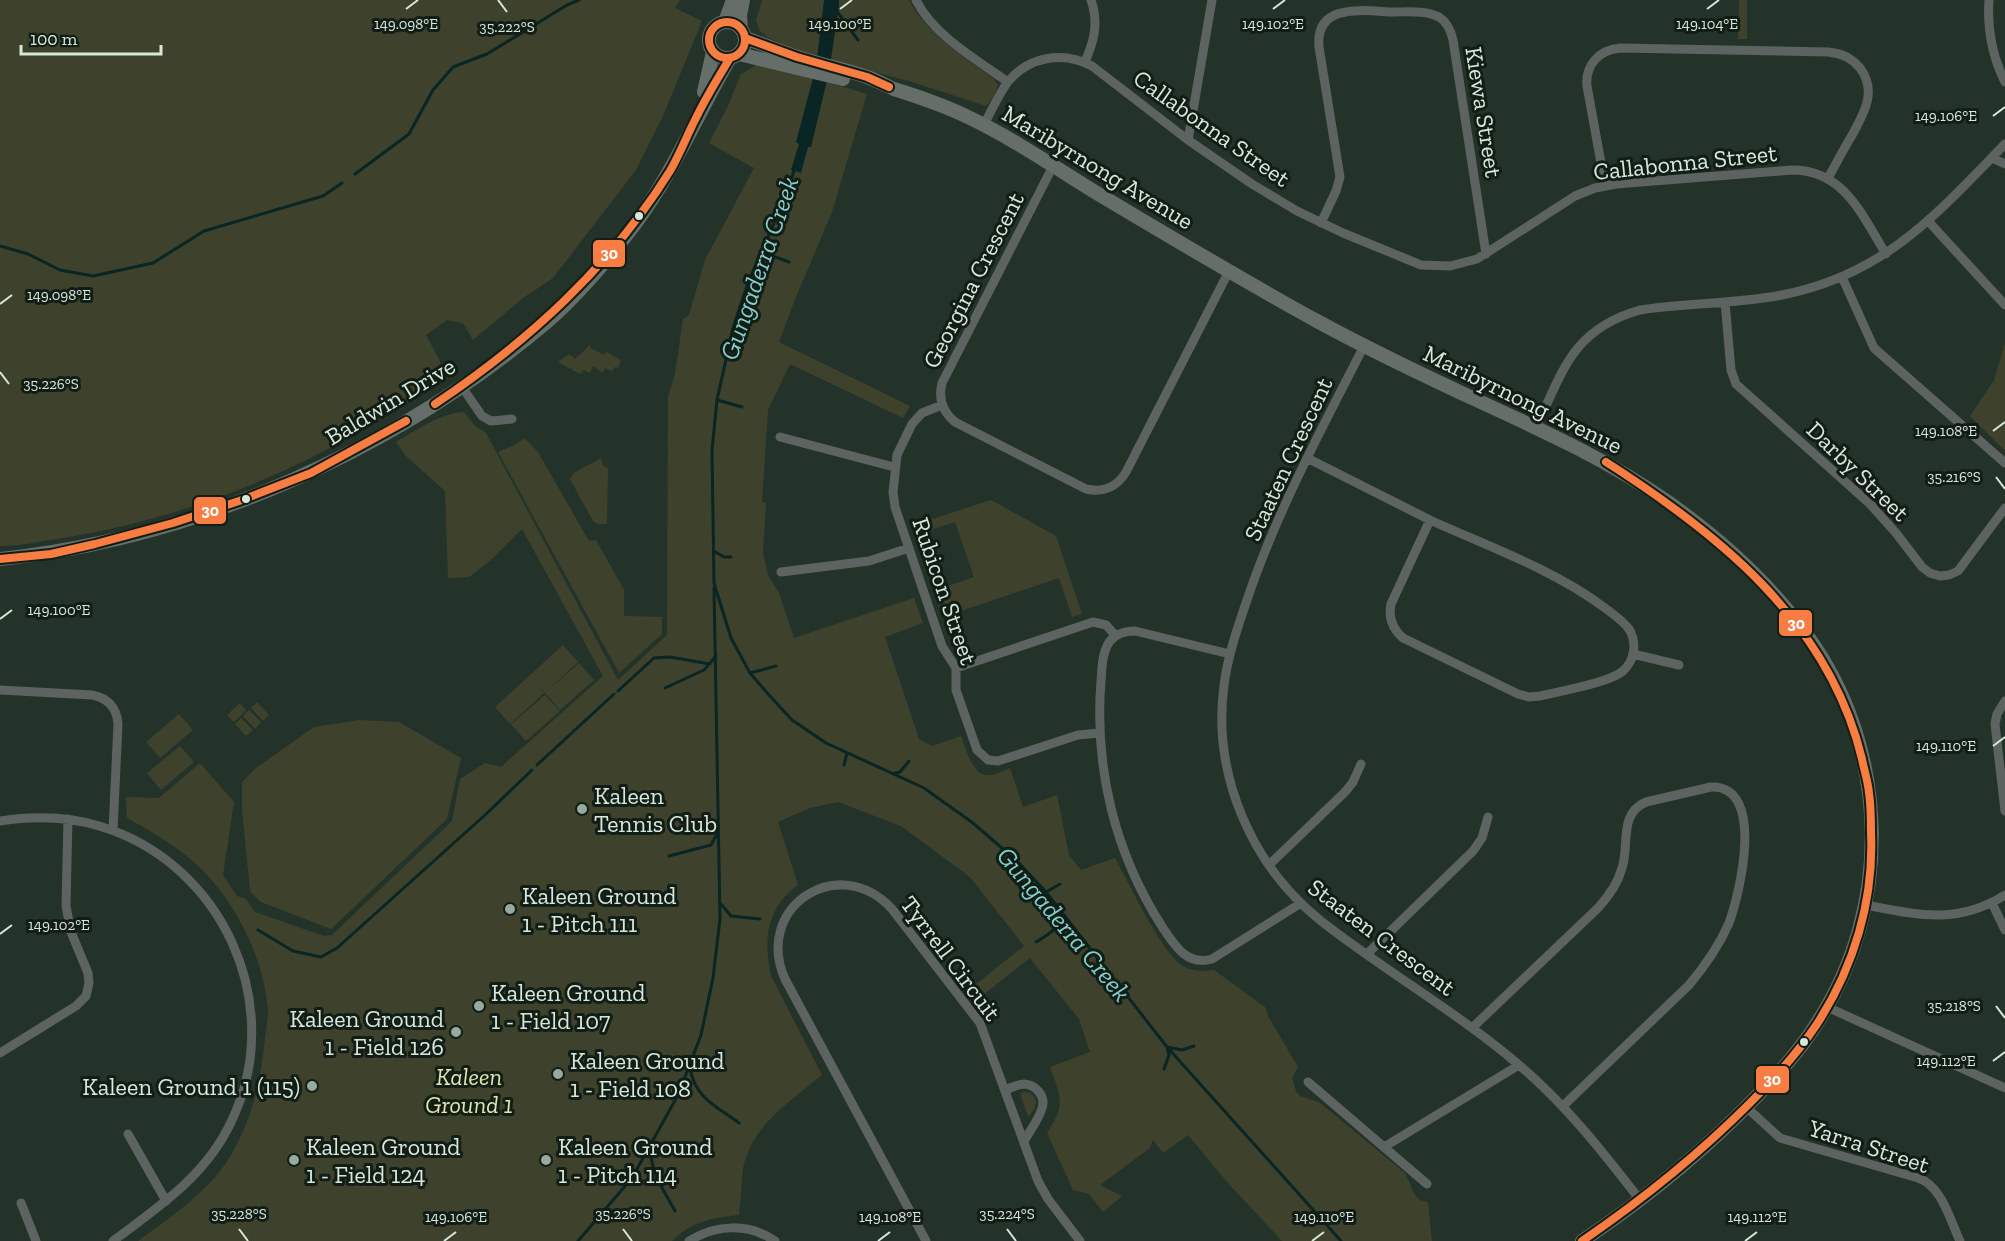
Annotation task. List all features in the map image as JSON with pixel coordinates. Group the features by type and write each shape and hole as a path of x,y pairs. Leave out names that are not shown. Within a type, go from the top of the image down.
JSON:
{"street":[{"path":"724,22 733,0"},
{"path":"743,0 740,15 745,44 734,56 723,58 713,52 709,41 711,31 718,24 731,22 743,33"},
{"path":"916,0 936,28 1008,82"},
{"path":"1085,62 1095,34 1095,17 1091,0"},
{"path":"1188,140 1212,0"},
{"path":"1989,0 1988,22 1991,46 2005,82"},
{"name":"Kiewa Street","path":"1321,223 1340,177 1319,47 1323,27 1333,16 1347,10 1428,13 1443,21 1450,30 1453,40 1486,254"},
{"name":"Maribyrnong Avenue","path":"743,33 796,62"},
{"path":"1605,185 1587,76 1596,58 1605,52 1620,48 1828,52 1847,57 1865,76 1869,88 1868,102 1864,114 1828,178"},
{"name":"Baldwin Drive","path":"695,120 713,61 713,52"},
{"name":"Maribyrnong Avenue","path":"734,56 796,62 845,75 866,85 889,87 931,101 984,125 1229,272 1364,346 1582,450 1629,476 1694,522 1735,556 1790,614 1814,645 1842,696 1856,732 1866,770 1871,808 1872,847 1866,905 1851,958 1827,1007 1797,1052 1746,1107 1698,1152 1640,1200 1582,1241"},
{"name":"Baldwin Drive","path":"0,559 51,554 173,523 256,495 311,473 387,432 462,387 549,320 594,274 635,224 665,179 695,120 734,56"},
{"name":"Callabonna Street","path":"984,125 1008,82 1025,67 1047,58 1070,58 1085,62 1099,71 1188,140 1252,184 1321,223 1366,244 1421,265 1440,267 1459,265 1486,254 1575,196 1605,185 1792,170 1807,171 1828,178 1847,193 1886,254"},
{"path":"1536,428 1573,352 1603,324 1621,315 1640,310 1783,295 1842,277 1886,254 1929,222 2005,144"},
{"path":"1992,158 2005,164"},
{"name":"Georgina Crescent","path":"1053,166 944,378 941,388 942,405 947,414 960,425 1081,487 1096,491 1112,487 1126,472 1229,272"},
{"path":"1929,222 2005,305"},
{"path":"1842,277 1874,348 2005,463"},
{"name":"Darby Street","path":"1725,302 1731,370 1736,384 1870,504 1922,567 1930,573 1940,576 1958,571 2005,508"},
{"name":"Staaten Crescent","path":"1364,346 1307,458 1265,549 1230,654 1224,687 1222,722 1228,772 1244,820 1269,865 1301,903 1519,1065 1563,1106 1640,1200"},
{"path":"462,387 482,416 490,421 512,419"},
{"name":"Rubicon Street","path":"942,405 926,410 916,418 899,450 894,467 894,502 942,646 956,668 956,690 975,747 981,756 988,760 998,761 1078,735 1100,733"},
{"path":"780,437 894,467"},
{"path":"1307,458 1430,520 1548,573 1594,600 1626,626 1633,639 1633,654 1626,667 1614,676 1529,697 1518,694 1403,638 1393,626 1390,615 1391,604 1430,520"},
{"path":"781,572 869,561 909,548"},
{"path":"956,668 1093,622 1106,625 1116,636"},
{"path":"1230,654 1135,631 1116,636 1108,645 1100,693 1100,733 1107,791 1123,848 1147,901 1182,954 1194,960 1212,959 1301,903"},
{"path":"1633,654 1679,665"},
{"path":"0,690 92,695 101,697 113,706 118,724 113,831"},
{"path":"2005,701 1997,714 1995,724 2005,811"},
{"path":"1269,865 1346,792 1360,764"},
{"path":"1472,1028 1598,908 1610,893 1625,859 1627,822 1637,806 1711,787 1733,794 1742,811 1743,868 1733,911 1715,950 1689,985 1563,1106"},
{"path":"1367,954 1473,851 1482,838 1488,817"},
{"path":"0,821 38,818 68,819 113,831 141,843 167,860 205,897 219,915 244,971 250,1001 252,1032 250,1062 238,1106 226,1133 209,1159 189,1181 113,1241"},
{"path":"0,1053 76,1006 88,992 88,973 73,938 66,906 68,819"},
{"name":"Tyrrell Circuit","path":"926,1241 782,972 778,956 778,939 783,923 796,903 817,889 842,884 866,889 887,903 974,1015 988,1042 1042,1191 1080,1241"},
{"path":"1866,905 1920,916 1941,916 1962,914 1992,903 2005,895"},
{"path":"1992,903 2005,930"},
{"path":"1827,1007 2005,1088"},
{"path":"1384,1147 1519,1065"},
{"path":"1308,1082 1427,1184"},
{"path":"1005,1090 1023,1084 1033,1087 1042,1097 1040,1115 1024,1142"},
{"name":"Yarra Street","path":"1746,1107 1780,1138 1928,1182 1938,1195 1960,1241"},
{"path":"128,1134 166,1201"},
{"path":"21,1203 36,1241"},
{"path":"689,1241 708,1232 735,1228 753,1230 776,1241"}],"green space":[{"path":"0,0 680,0 675,8 702,21 663,116 636,170 553,278 523,298 473,340 463,323 447,320 426,335 443,367 440,380 398,409 353,435 261,481 164,515 114,528 32,543 0,546"},
{"path":"762,0 909,0 936,34 994,79 998,85 986,106 909,81 799,52 767,37 760,31 756,21"},
{"path":"1739,0 1747,0 1747,39 1738,39"},
{"name":"Kaleen Ground 1","path":"756,65 793,72 867,94 832,212 779,342 910,406 903,418 790,364 768,410 762,502 766,503 763,552 768,575 779,593 794,638 914,598 923,623 885,637 919,739 932,746 961,736 971,762 979,772 991,775 1010,768 1023,807 1057,795 1069,855 1081,870 1115,858 1156,932 1174,958 1190,969 1214,970 1266,1008 1268,1016 1298,1067 1292,1078 1296,1091 1300,1096 1319,1102 1405,1173 1415,1195 1420,1200 1428,1202 1432,1241 1282,1241 1228,1183 1188,1135 1163,1153 1153,1140 1150,1148 1100,1185 1122,1196 1103,1212 1089,1194 1073,1190 1047,1133 1057,1115 1060,1101 1050,1067 1090,1052 1079,1019 1030,958 979,998 971,988 1024,946 970,877 901,826 838,802 810,808 778,822 798,885 780,903 770,925 767,949 771,976 822,1075 774,1115 754,1139 743,1169 739,1215 695,1225 672,1241 138,1241 197,1196 226,1163 235,1149 248,1119 257,1087 268,1011 262,974 256,956 231,905 208,876 190,859 160,837 127,818 126,797 159,798 200,763 234,802 223,875 237,896 246,899 255,912 324,936 332,935 452,821 460,779 485,763 501,767 603,676 522,529 491,560 469,577 448,578 445,491 406,456 396,442 447,415 464,412 475,426 486,433 618,680 667,635 668,397 675,374 683,319 689,315 705,260 754,168 709,143 741,74"},
{"path":"2005,343 2005,451 1970,416 1994,380"},
{"path":"590,345 590,348 604,355 606,352 621,360 618,368 615,367 612,371 605,368 603,373 593,366 590,373 583,370 581,374 572,370 572,367 570,369 558,362 569,354 575,359"},
{"path":"525,438 538,452 589,541 596,540 624,590 624,616 662,617 662,634 619,673 498,452"},
{"path":"601,458 603,466 608,468 607,524 598,524 593,521 570,479 574,473"},
{"path":"991,500 1056,536 1082,614 1072,617 1059,578 943,617 934,591 974,577 955,522 915,535 914,525"},
{"path":"563,645 578,662 545,693 535,683 544,693 510,724 495,707"},
{"path":"579,663 594,680 560,710 545,693"},
{"path":"545,695 560,711 526,741 511,724"},
{"path":"257,702 269,715 263,721 251,708"},
{"path":"240,703 246,710 234,722 227,715"},
{"path":"249,710 261,722 255,729 243,716"},
{"path":"179,714 193,730 160,758 146,742"},
{"path":"241,718 253,730 246,736 235,724"},
{"path":"359,720 399,722 461,758 447,819 331,929 261,902 250,891 242,809 242,782 256,768 314,727"},
{"path":"180,746 194,762 161,790 147,773"},
{"path":"1020,1093 1031,1093 1036,1100 1035,1108 1028,1117"}],"water":[{"name":"Gungaderra Creek","path":"824,0 839,0 839,6 829,72 811,147 808,147 801,173 791,170 816,67"}],"waterway":[{"path":"355,174 409,134 433,90 453,67 487,54 579,0"},
{"path":"836,10 858,40"},
{"name":"Gungaderra Creek","path":"795,167 789,188 748,283 733,328 717,400 712,450 714,583 731,638 750,673 792,720 826,743 924,788 973,823 1018,862 1046,892 1167,1047 1341,1241"},
{"path":"0,246 28,254 60,270 93,276 153,263 204,231 323,196 342,183"},
{"path":"762,252 789,262"},
{"path":"717,400 742,407"},
{"path":"714,551 724,557 731,557"},
{"path":"578,1241 632,1178 678,1095 701,1035 713,978 720,919 714,588"},
{"path":"665,688 704,670 716,656"},
{"path":"618,691 654,658 670,657 710,664"},
{"path":"750,673 776,666"},
{"path":"537,765 614,694"},
{"path":"844,765 847,753"},
{"path":"895,773 900,772 909,761"},
{"path":"258,930 293,951 321,957 337,948 532,770"},
{"path":"669,856 711,845 718,832"},
{"path":"1046,892 1060,884"},
{"path":"720,903 731,916 760,919"},
{"path":"1036,942 1056,926 1058,910"},
{"name":"Gungaderra Creek","path":"1164,1069 1169,1055 1167,1047 1182,1050 1194,1046"},
{"path":"690,1068 702,1094 739,1123"},
{"path":"651,1150 656,1174 675,1211"}],"transit line":[{"name":"30","path":"727,22 740,27 745,40 740,53 727,58 714,53 709,40 714,27 727,22"},
{"name":"30","path":"745,38 797,57 867,77 889,87"},
{"name":"30","path":"435,404 503,355 535,328 594,270 621,239 647,206 670,171 704,103 730,58"},
{"name":"30","path":"0,559 51,554 95,544 173,523 242,500 311,473 406,421"},
{"name":"30","path":"1582,1241 1690,1159 1768,1085 1802,1045 1830,1002 1851,956 1865,908 1871,858 1870,803 1862,759 1846,710 1824,665 1796,624 1764,586 1728,551 1648,490 1606,462"}],"place":[{"name":"Kaleen Tennis Club","path":"582,809"},
{"name":"Kaleen Ground 1 - Pitch 111","path":"510,909"},
{"name":"Kaleen Ground 1 - Field 107","path":"479,1006"},
{"name":"Kaleen Ground 1 - Field 126","path":"456,1032"},
{"name":"Kaleen Ground 1 - Field 108","path":"558,1074"},
{"name":"Kaleen Ground 1 (115)","path":"312,1086"},
{"name":"Kaleen Ground 1 - Field 124","path":"294,1160"},
{"name":"Kaleen Ground 1 - Pitch 114","path":"546,1160"}]}
